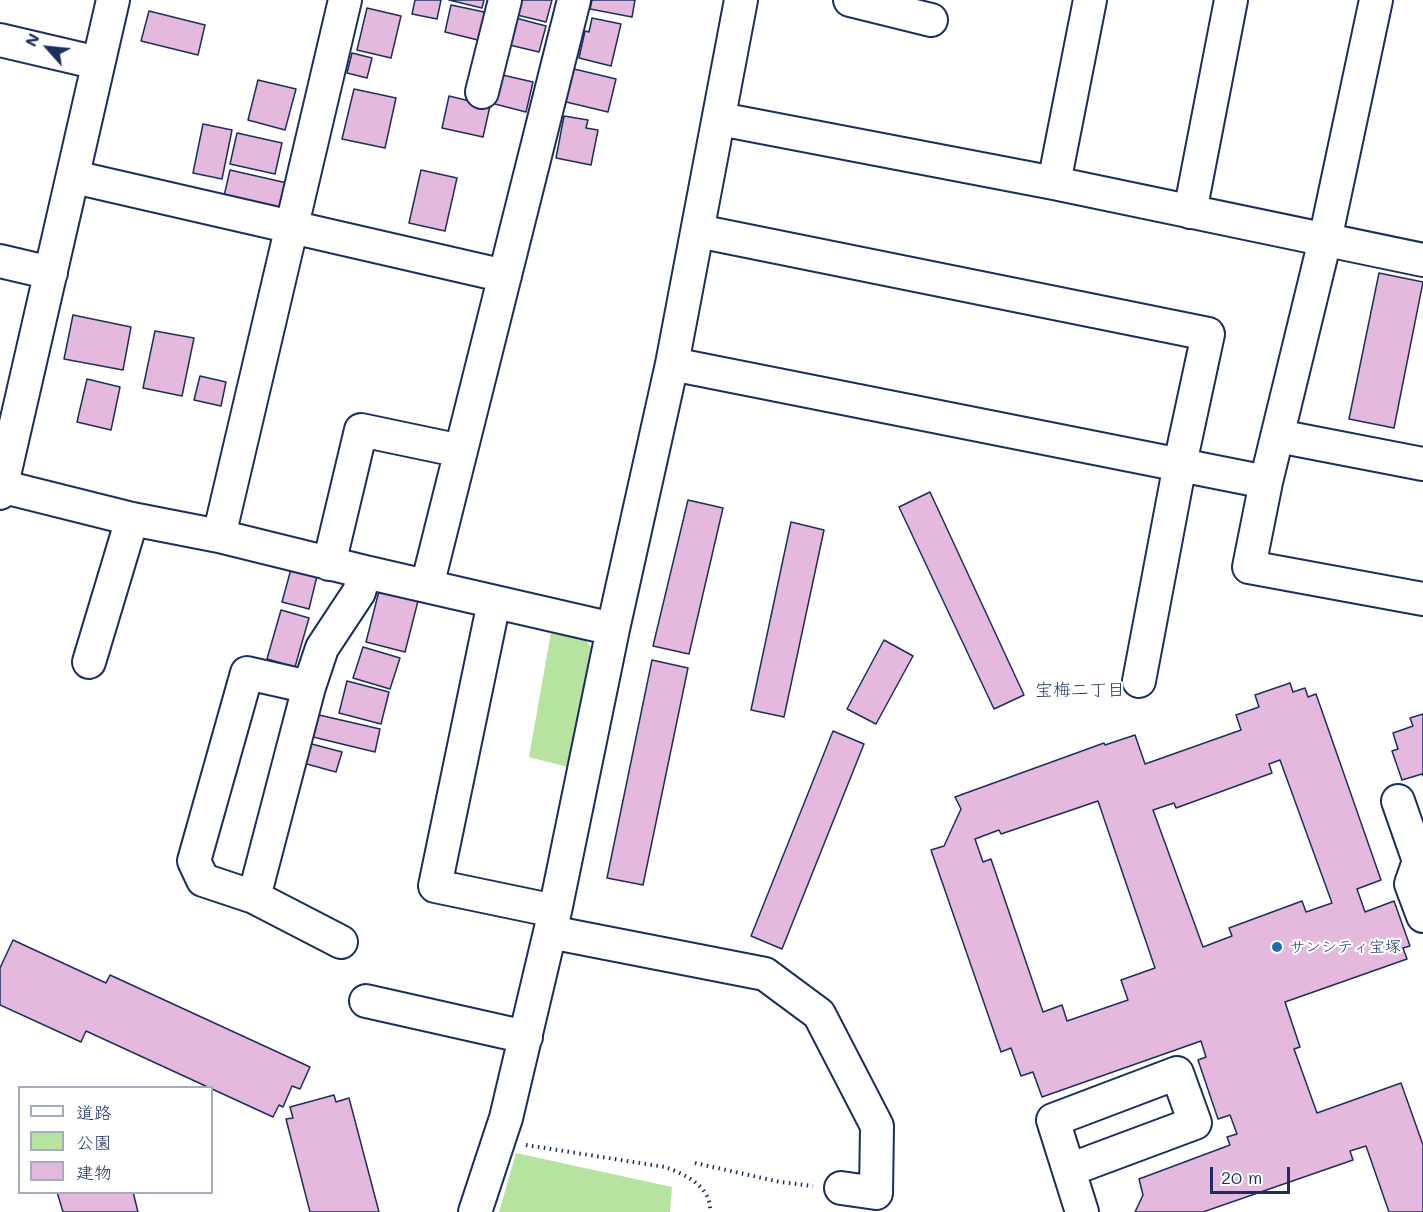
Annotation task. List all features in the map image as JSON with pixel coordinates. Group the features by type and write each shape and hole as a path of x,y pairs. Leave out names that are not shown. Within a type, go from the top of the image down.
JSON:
{"street":[{"path":"113,0 74,177 0,488 132,519 219,536 329,564 613,629"},
{"path":"219,536 345,0"},
{"path":"482,93 505,0"},
{"path":"427,586 574,0"},
{"path":"475,1212 506,1118 552,922 613,629 672,364 741,0"},
{"path":"850,0 931,20"},
{"path":"1054,183 1090,0"},
{"path":"1190,212 1231,0"},
{"path":"1376,0 1325,240 1266,482 1249,567 1423,598"},
{"path":"0,40 98,63"},
{"path":"720,119 1054,183 1423,260"},
{"path":"74,177 505,276"},
{"path":"698,231 1208,334 1138,681"},
{"path":"0,261 51,273"},
{"path":"672,364 1266,482"},
{"path":"329,564 361,430 461,451"},
{"path":"1278,436 1423,464"},
{"path":"89,662 132,519"},
{"path":"254,897 309,687 322,648 359,592 365,572"},
{"path":"494,602 435,886 552,922 765,974 819,1014 877,1126 876,1193 841,1188"},
{"path":"309,687 247,673 194,861 203,880 254,897 341,942"},
{"path":"1398,801 1419,861 1411,884 1423,916"},
{"path":"366,1001 526,1037"},
{"path":"1069,1170 1082,1212"}],"path":[{"path":"519,1148 524,1144 665,1167 699,1185 707,1193 711,1204 710,1212"},
{"path":"695,1163 780,1182"}],"green space":[{"path":"551,632 585,639 595,653 571,768 529,757"},
{"path":"516,1153 672,1187 670,1212 499,1212"}],"building":[{"path":"415,0 441,0 437,19 412,14"},
{"path":"449,0 484,0 482,8"},
{"path":"516,0 552,0 546,22 513,14"},
{"path":"592,0 635,0 632,17 590,9"},
{"path":"451,5 489,13 482,41 445,32"},
{"path":"367,8 401,16 391,58 357,50"},
{"path":"149,11 205,25 198,55 141,41"},
{"path":"508,16 546,26 539,52 501,43"},
{"path":"592,18 621,24 611,66 579,58 585,31 589,32"},
{"path":"352,53 372,58 367,78 347,73"},
{"path":"570,68 616,79 608,112 562,101"},
{"path":"498,74 533,82 526,112 491,103"},
{"path":"258,80 296,89 285,130 248,120"},
{"path":"354,89 396,98 385,148 342,139"},
{"path":"449,96 490,106 483,137 442,128"},
{"path":"564,116 588,120 586,128 598,130 591,165 556,158"},
{"path":"203,124 232,130 222,179 193,173"},
{"path":"237,133 282,143 275,174 230,164"},
{"path":"230,170 287,183 281,209 224,196"},
{"path":"421,170 457,178 445,231 409,223"},
{"path":"1379,273 1423,282 1394,428 1349,419"},
{"path":"73,315 131,327 123,370 64,359"},
{"path":"155,331 194,338 182,396 143,388"},
{"path":"200,376 226,382 221,406 194,400"},
{"path":"87,379 120,387 111,430 77,422"},
{"path":"930,492 1024,695 994,709 899,507"},
{"path":"688,500 723,508 689,654 653,646"},
{"path":"791,522 824,530 784,717 751,710"},
{"path":"291,569 317,576 309,609 282,602"},
{"path":"379,591 418,601 405,652 366,642"},
{"path":"281,610 309,618 295,667 267,659"},
{"path":"884,640 913,656 876,724 847,709"},
{"path":"363,647 400,658 390,689 353,678"},
{"path":"652,660 688,668 643,885 607,878"},
{"path":"347,681 389,692 381,724 339,713"},
{"name":"サンシティ宝塚","path":"1290,683 1293,692 1305,688 1308,697 1316,694 1381,880 1357,889 1365,912 1394,901 1410,946 1403,948 1407,959 1285,1002 1300,1047 1294,1049 1317,1113 1401,1083 1423,1145 1423,1212 1389,1212 1366,1146 1350,1151 1353,1160 1203,1212 1135,1212 1143,1195 1139,1179 1230,1145 1227,1137 1237,1134 1230,1115 1218,1119 1198,1060 1206,1057 1201,1041 1042,1097 1033,1072 1021,1076 1011,1048 1001,1052 931,850 944,846 961,809 955,797 1104,743 1105,745 1135,735 1145,764 1241,730 1236,715 1259,707 1255,695","holes":["1280,760 1332,903 1306,912 1302,901 1229,928 1232,936 1203,947 1153,810 1174,803 1176,808 1272,773 1269,764","1098,801 1155,968 1121,980 1128,1000 1067,1021 1062,1005 1043,1012 991,859 983,862 975,839 999,830 1001,834"]},
{"path":"1423,714 1423,776 1422,774 1402,780 1392,751 1398,749 1393,733 1413,726 1410,718"},
{"path":"319,715 380,729 375,752 313,737"},
{"path":"833,731 864,744 782,949 751,936"},
{"path":"308,743 342,752 336,772 303,763"},
{"path":"13,940 106,983 110,975 310,1067 300,1089 292,1086 283,1107 279,1105 273,1117 213,1089 213,1086 206,1086 86,1031 81,1042 0,1005 0,968"},
{"path":"334,1095 336,1102 349,1098 379,1212 310,1212 286,1119 293,1118 290,1107"},
{"path":"58,1194 134,1194 138,1212 63,1212"}],"place":[{"name":"サンシティ宝塚","path":"1277,947"}],"district":[{"name":"宝梅二丁目","path":"1080,690"}]}
